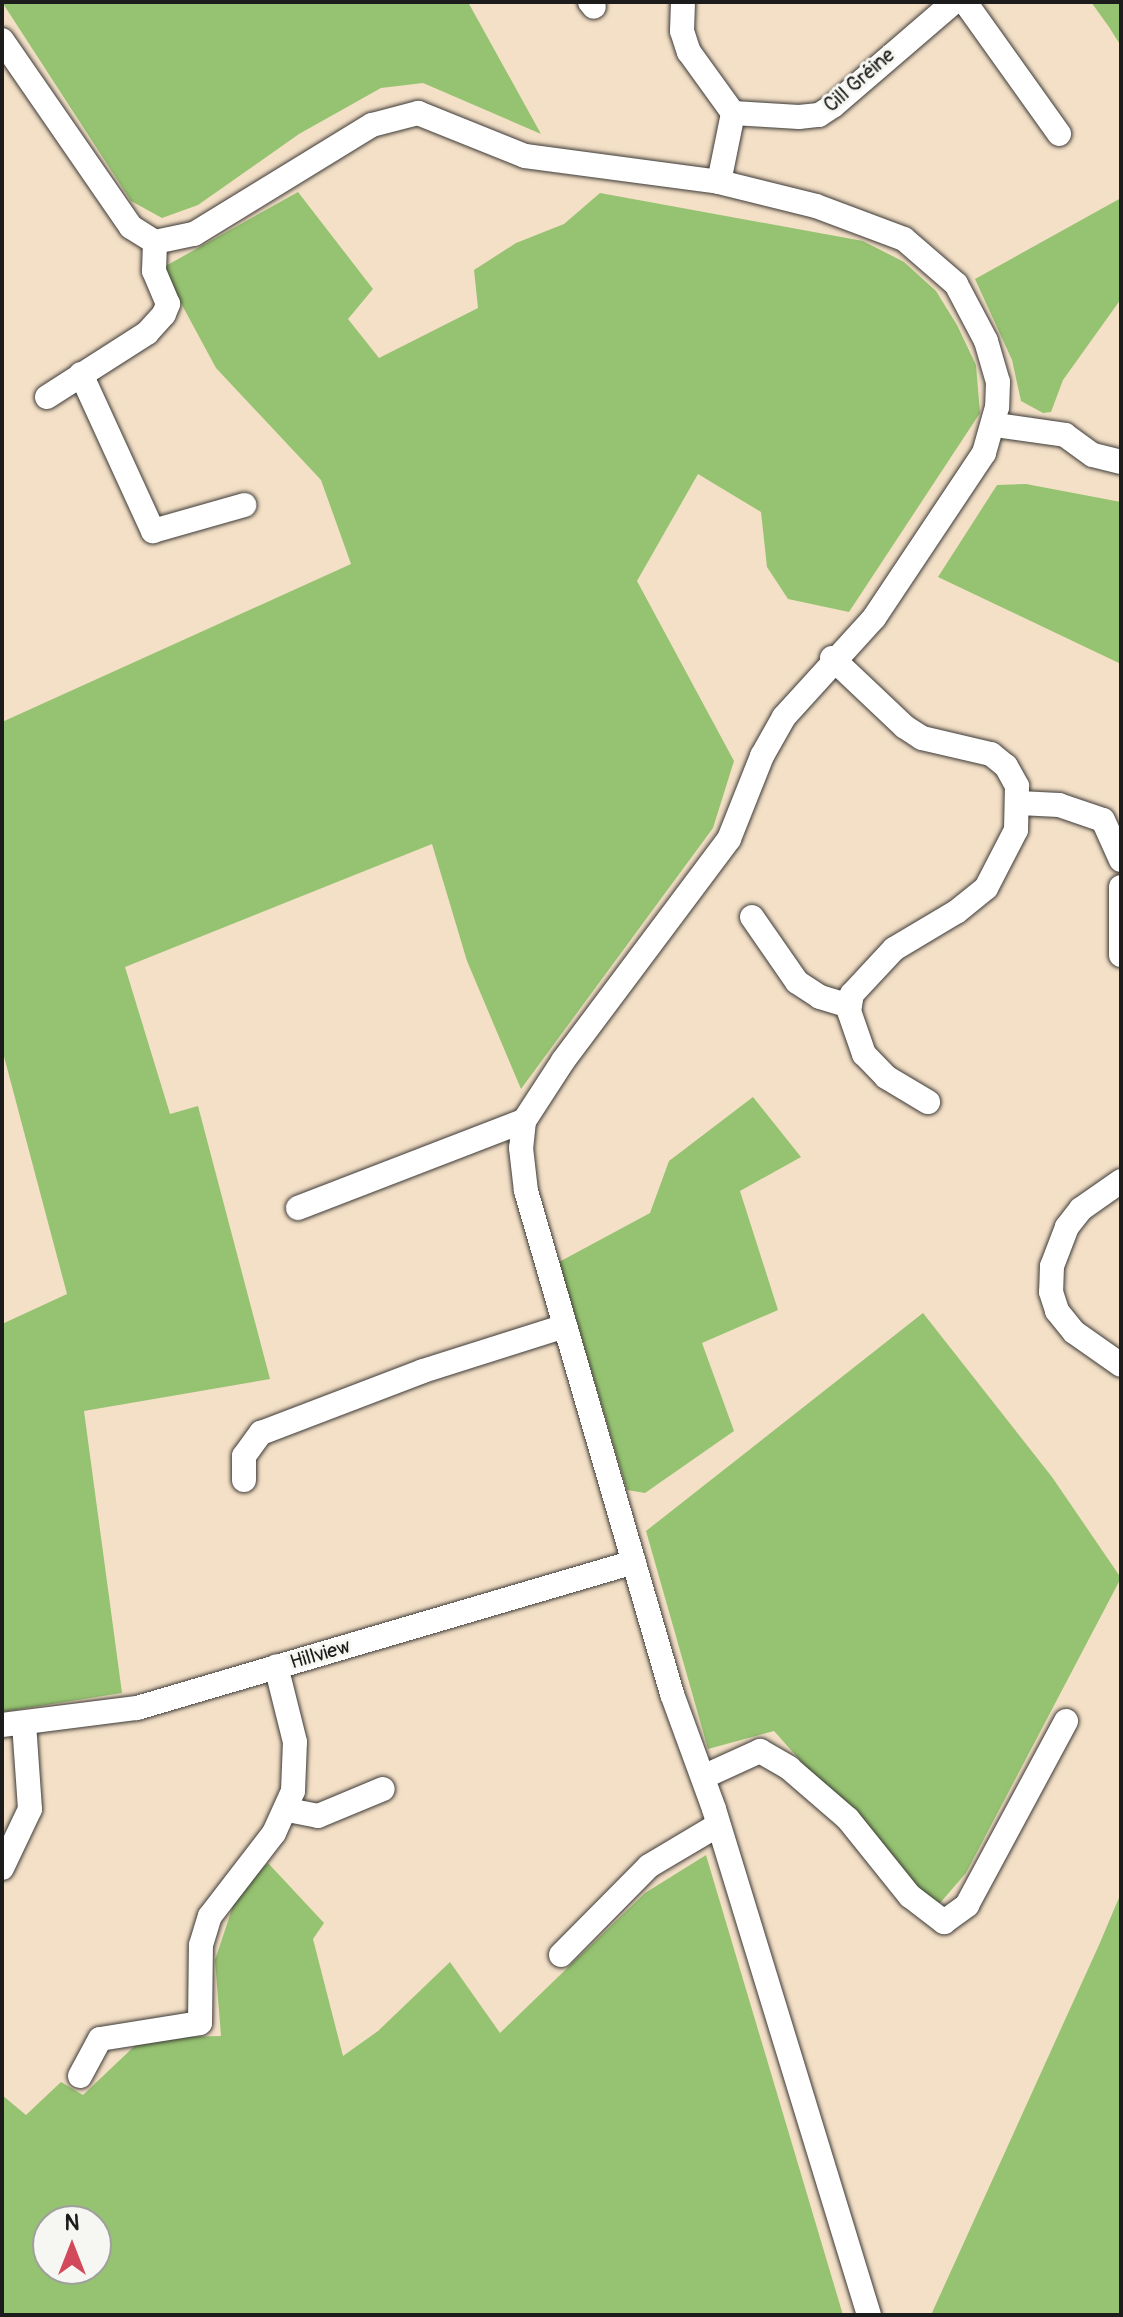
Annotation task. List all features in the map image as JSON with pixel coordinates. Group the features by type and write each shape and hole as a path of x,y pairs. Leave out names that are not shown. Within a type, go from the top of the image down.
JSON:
{"street":[{"path":"683,2 682,31 689,52 733,113 719,182"},
{"name":"Cill Gréine","path":"733,113 819,115 954,2"},
{"path":"965,2 1059,134"},
{"path":"2,40 131,227 155,242 194,234 372,125 418,113 525,156 719,182 855,220 904,239 932,259 956,284 986,341 998,382 996,425 984,453 896,588 832,658 774,733 729,839 524,1121 521,1168 672,1694 703,1777 869,2315"},
{"path":"47,397 147,333 164,314 168,304 154,271 155,242"},
{"path":"81,374 153,531 244,505"},
{"path":"996,425 1065,435 1093,455 1121,462"},
{"path":"832,658 922,738 991,754 1006,766 1017,786 1019,803 1008,852 986,888 877,963 852,994 850,1006 856,1041 874,1067 928,1102"},
{"path":"1019,803 1068,807 1116,823 1121,860"},
{"path":"1121,887 1121,955"},
{"path":"752,917 797,982 820,997 850,1006"},
{"path":"298,1208 524,1121"},
{"path":"1121,1181 1081,1209 1067,1227 1052,1266 1051,1292 1057,1311 1074,1332 1121,1365"},
{"path":"244,1480 244,1456 261,1433 423,1371 565,1326"},
{"name":"Hillview","path":"13,1724 137,1708 634,1562"},
{"path":"80,2076 100,2039 200,2023 201,1945 210,1916 288,1810 295,1742 276,1666"},
{"path":"703,1777 760,1751 789,1768 848,1819 910,1896 944,1922 967,1905 1066,1721"},
{"path":"2,1868 30,1809 13,1724"},
{"path":"288,1810 318,1816 383,1790"},
{"path":"561,1955 649,1866 718,1825"}],"green space":[{"path":"2,2 468,2 541,134 423,83 381,88 299,134 198,205 162,218 131,201"},
{"path":"1091,2 1121,2 1121,46 1109,27"},
{"path":"298,192 373,289 348,319 379,358 478,308 474,270 516,243 564,224 600,193 863,241 904,262 936,291 957,325 976,365 980,413 849,612 788,599 767,567 761,512 698,474 637,581 734,761 713,828 521,1089 467,961 432,844 125,967 170,1114 198,1106 270,1379 84,1411 122,1693 2,1712 2,1324 67,1294 2,1049 2,722 351,564 321,480 216,368 162,268"},
{"path":"1121,198 1121,299 1063,380 1051,412 1043,413 1021,401 1012,360 975,279"},
{"path":"1026,484 1121,502 1121,664 938,577 997,485"},
{"path":"753,1097 801,1157 740,1191 778,1310 702,1343 734,1431 645,1493 627,1490 559,1262 650,1213 669,1161"},
{"path":"923,1313 1052,1477 1121,1578 966,1873 934,1910 774,1731 708,1749 646,1531"},
{"path":"706,1855 843,2315 2,2315 2,2095 26,2115 61,2082 83,2095 143,2038 221,2036 215,1960 237,1894 268,1863 324,1923 313,1939 343,2056 378,2031 450,1962 500,2033 645,1893"},
{"path":"1121,1893 1121,2315 931,2315 1099,1945"}]}
